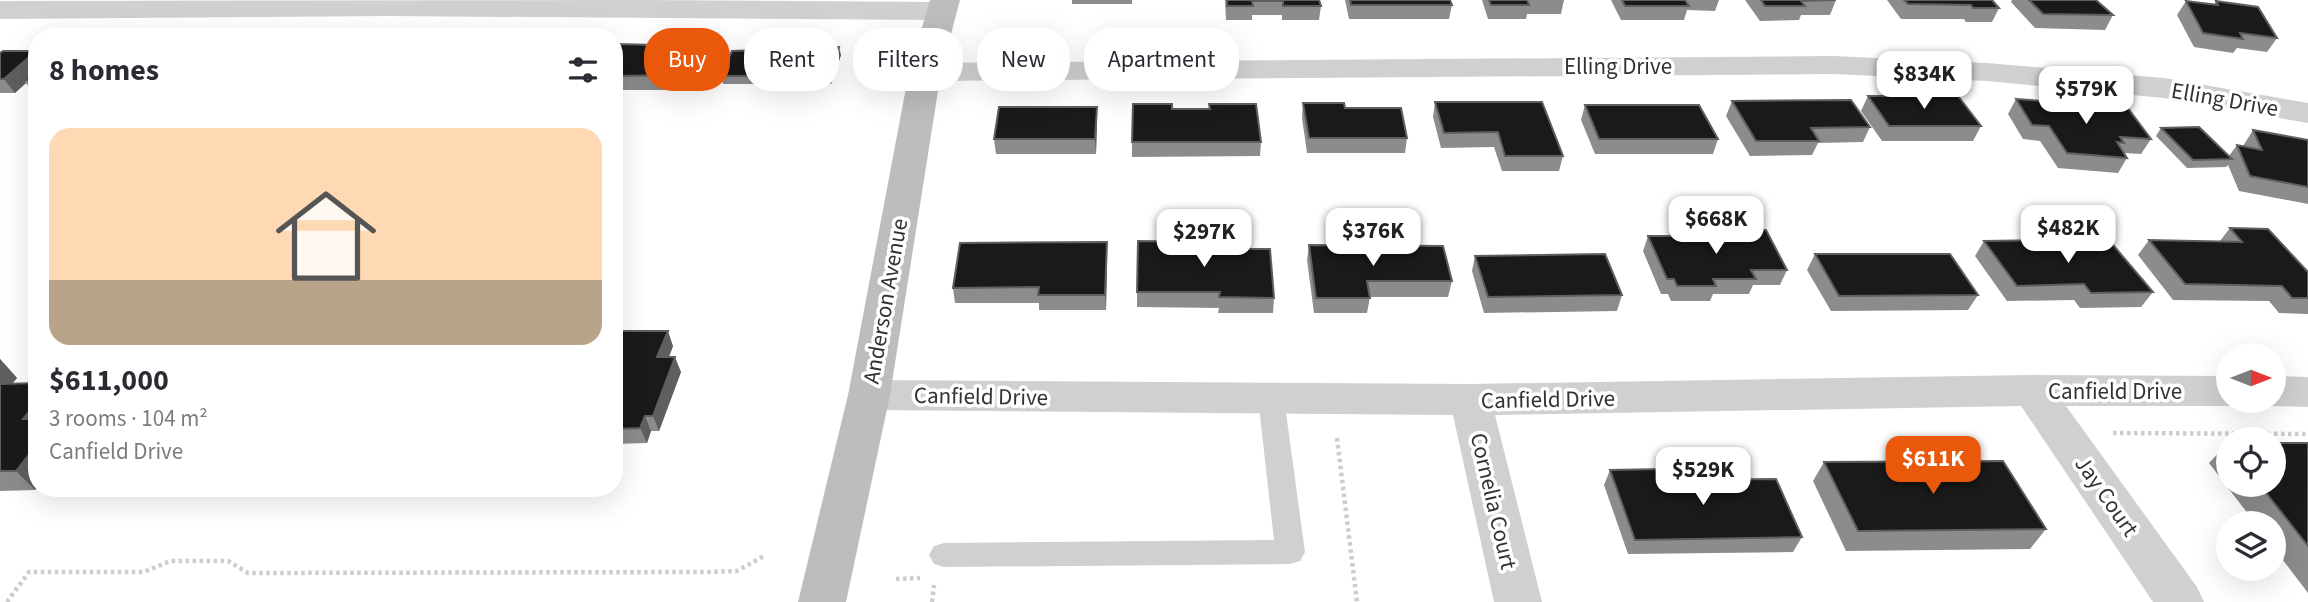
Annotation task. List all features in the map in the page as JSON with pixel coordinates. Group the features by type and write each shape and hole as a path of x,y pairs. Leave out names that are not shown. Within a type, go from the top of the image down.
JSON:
{"main road":[{"name":"Anderson Avenue","path":"936,28 942,6"},
{"name":"Anderson Avenue","path":"822,602 869,395 922,91"}],"street":[{"path":"0,10 392,4 942,6"},
{"name":"Elling Drive","path":"963,72 1833,65 1987,72 2164,88 2308,113"},
{"name":"Canfield Drive","path":"869,395 1469,400 2032,390 2216,391"},
{"name":"Jay Court","path":"2032,390 2180,602"},
{"path":"2286,391 2308,392"},
{"name":"Cornelia Court","path":"1469,400 1518,602"}],"lane":[{"path":"944,555 1290,552 1271,398"}],"path":[{"path":"2063,434 2308,434"},
{"path":"1336,438 1357,602"},
{"path":"6,602 29,572 144,572 170,561 228,561 248,573 707,572 737,571 764,556"}],"building":[{"path":"1227,0 1319,0 1321,6 1283,6 1283,1 1252,1 1253,6 1227,6"},
{"path":"1350,0 1450,0 1452,5 1351,5"},
{"path":"1489,0 1527,0 1529,5 1491,5"},
{"path":"1622,0 1685,0 1689,6 1625,6"},
{"path":"1761,0 1836,0 1801,1 1805,6 1765,6"},
{"path":"1904,0 1992,0 1999,8 1908,4"},
{"path":"2029,0 2096,0 2113,15 2043,14"},
{"path":"2186,1 2218,5 2216,1 2258,7 2277,38 2240,33 2243,39 2203,33"},
{"path":"623,44 644,45 644,75 623,76"},
{"path":"28,51 28,58 4,79 0,79 0,53"},
{"path":"732,51 744,51 744,76 730,76"},
{"path":"1868,96 1958,96 1981,126 1889,126"},
{"path":"2016,99 2127,107 2151,139 2120,137 2124,143 2117,142 2127,158 2067,153 2049,126 2032,125"},
{"path":"1851,100 1870,127 1811,128 1819,141 1756,141 1732,101"},
{"path":"1435,102 1542,102 1563,156 1505,156 1498,132 1444,133"},
{"path":"1303,103 1344,103 1345,108 1401,108 1407,138 1309,138"},
{"path":"1133,104 1172,104 1172,109 1210,109 1209,104 1256,104 1261,142 1132,142"},
{"path":"1585,105 1699,105 1718,139 1599,139"},
{"path":"999,107 1097,107 1095,139 994,139"},
{"path":"2199,127 2232,159 2193,160 2161,128"},
{"path":"2253,130 2308,140 2308,187 2250,176 2237,145 2262,150"},
{"path":"2230,228 2268,229 2308,272 2308,298 2292,298 2282,286 2185,284 2149,240 2242,242"},
{"path":"1703,230 1766,230 1787,270 1751,270 1756,279 1713,279 1716,286 1677,286 1674,279 1667,279 1648,236 1706,236"},
{"path":"2108,239 2153,292 2091,293 2084,284 2017,286 1984,241"},
{"path":"1138,241 1232,242 1232,249 1270,249 1274,298 1219,297 1220,292 1137,292"},
{"path":"1107,242 1105,295 1038,295 1039,287 953,288 960,243"},
{"path":"1309,245 1443,246 1452,281 1367,281 1370,298 1316,298"},
{"path":"1605,254 1622,295 1488,297 1475,256"},
{"path":"1815,254 1950,254 1978,295 1839,296"},
{"path":"623,331 668,331 657,357 675,357 653,416 645,416 640,428 623,429"},
{"path":"28,383 28,413 23,419 28,419 28,456 16,471 0,471 0,384"},
{"path":"2286,443 2308,443 2308,546 2286,518 2286,511 2280,511 2269,497 2286,497"},
{"path":"2003,461 2046,529 1858,531 1824,462"},
{"path":"1664,469 1668,480 1776,479 1802,537 1635,540 1610,470"}]}
